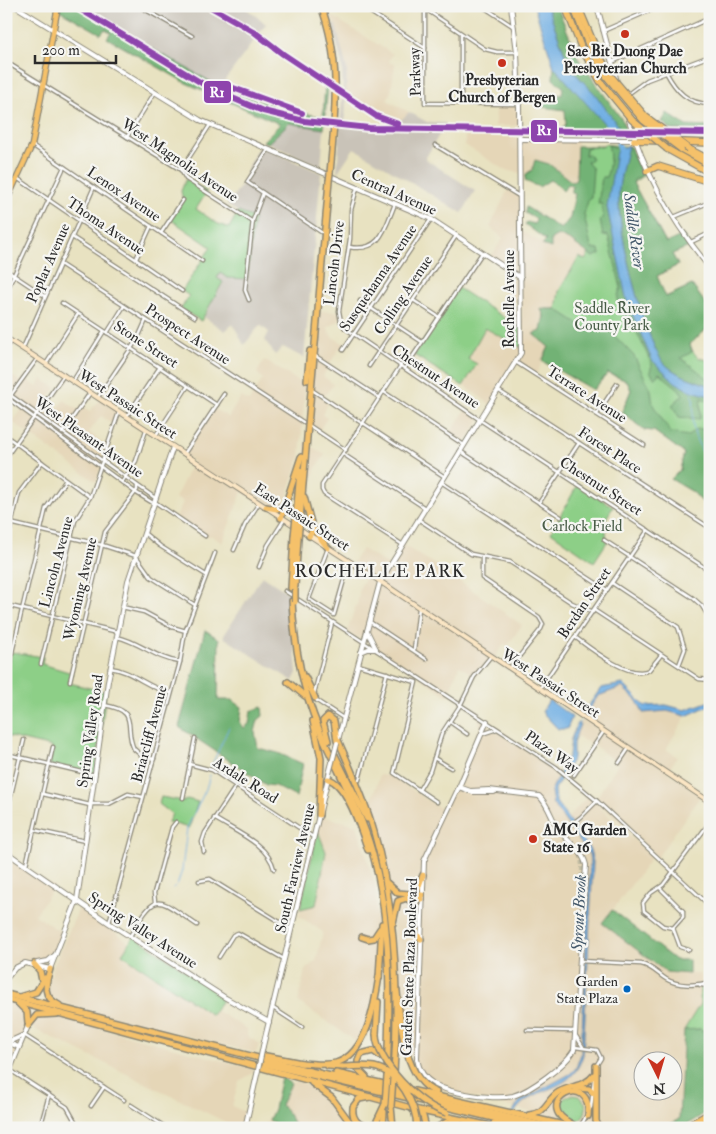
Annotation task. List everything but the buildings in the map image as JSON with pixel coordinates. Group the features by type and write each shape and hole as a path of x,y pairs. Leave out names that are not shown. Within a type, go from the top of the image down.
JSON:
{"highway":[{"path":"298,518 301,457 310,389 335,96 335,81 320,6"},
{"path":"565,6 581,47 600,81 632,120 667,149 710,173"},
{"path":"573,6 588,44 608,76 643,120 681,149 710,165"},
{"path":"578,6 608,76 646,117 689,150 710,160"},
{"path":"634,140 710,143"},
{"path":"647,171 658,166 710,182"},
{"path":"328,180 321,232 305,423 293,602 299,664 309,703 360,816 381,874 391,936 393,964 395,1026 392,1128"},
{"path":"283,519 301,457"},
{"path":"303,465 305,504 313,527 328,548"},
{"path":"266,507 281,508 288,502"},
{"path":"309,536 313,527"},
{"path":"293,602 297,635 306,678 328,741 363,809 381,862"},
{"path":"299,664 298,680 288,682 301,691 309,703"},
{"path":"306,678 313,682 317,681"},
{"path":"306,678 315,698"},
{"path":"312,711 321,758 319,815"},
{"path":"328,741 322,721 328,716 334,721 337,742 364,800 381,862 388,991 387,1076 383,1128"},
{"path":"328,776 336,782 349,803 381,874 393,890 410,896 422,897"},
{"path":"391,936 396,903 417,891 423,875"},
{"path":"410,896 416,905 416,934 421,939"},
{"path":"362,937 370,939 376,936 383,914"},
{"path":"383,914 376,1034 378,1049 387,1063 422,1102 433,1109 447,1113 520,1121 554,1128"},
{"path":"34,964 40,971 42,982"},
{"path":"393,964 402,1025 413,1072 428,1088 497,1118 500,1128"},
{"path":"17,999 34,993 50,970"},
{"path":"50,970 46,983 46,995 57,1004 76,1011"},
{"path":"299,1065 334,1063 354,1051 374,1008 379,976"},
{"path":"6,994 62,1014 406,1106 485,1124"},
{"path":"6,999 17,999 76,1011 246,1054 458,1100"},
{"path":"17,999 27,1012 28,1026"},
{"path":"28,1026 37,1015 62,1014"},
{"path":"184,1046 497,1118 578,1128"},
{"path":"387,1068 382,1057 375,1051 365,1052 358,1061 358,1069 361,1075 388,1084"},
{"path":"299,1065 497,1118"},
{"path":"299,1065 374,1067 393,1076 411,1101 417,1128"},
{"path":"596,1066 596,1121 598,1128"},
{"path":"520,1121 542,1112 557,1093 588,1083 594,1075"},
{"path":"298,1076 325,1091 354,1128"},
{"path":"570,1088 588,1089 593,1093"},
{"path":"578,1128 561,1118 557,1110 560,1099 568,1092 581,1094 588,1104 588,1116"},
{"path":"378,1097 365,1097 355,1103 353,1112 356,1121 365,1126 374,1124 379,1120 385,1104"},
{"path":"406,1106 422,1116 426,1128"},
{"path":"684,1128 710,1113"},
{"path":"436,1128 452,1121 485,1124 497,1118"},
{"path":"698,1128 710,1120"},
{"path":"520,1121 534,1128"}],"main road":[{"path":"6,202 32,145 58,6"},
{"name":"West Passaic Street","path":"6,338 237,488"},
{"name":"East Passaic Street","path":"237,488 380,582"},
{"name":"West Passaic Street","path":"380,582 710,802"}],"street":[{"name":"Central Avenue","path":"15,6 210,125 431,219 521,278"},
{"path":"139,6 192,36"},
{"path":"361,6 425,48"},
{"path":"482,6 514,27"},
{"name":"Rochelle Avenue","path":"364,640 380,582 517,363 522,348 520,104 517,52 511,6"},
{"path":"597,6 634,140 647,171 674,217 709,266"},
{"path":"603,31 660,6"},
{"path":"612,62 710,18 708,6"},
{"path":"423,7 461,34 490,51 517,52"},
{"name":"Parkway","path":"423,7 425,103 520,104"},
{"path":"461,34 461,103"},
{"path":"623,98 640,83 708,57 710,60"},
{"name":"West Magnolia Avenue","path":"6,62 181,170 186,178 253,222"},
{"path":"666,72 675,88 683,96 696,102 710,104"},
{"path":"127,137 155,92"},
{"path":"181,170 210,125"},
{"path":"520,139 634,140"},
{"name":"Lenox Avenue","path":"32,145 202,261"},
{"path":"435,145 520,197"},
{"path":"268,150 247,182 321,232"},
{"path":"6,292 64,166"},
{"name":"Thoma Avenue","path":"17,178 182,292"},
{"name":"Poplar Avenue","path":"22,348 94,187"},
{"name":"Lincoln Drive","path":"354,335 342,325 339,314 349,247 351,210 357,188"},
{"path":"250,300 245,290 253,222 263,193"},
{"path":"161,233 183,200"},
{"path":"674,217 710,202"},
{"path":"349,247 362,249 376,242 395,204"},
{"name":"Susquehanna Avenue","path":"343,350 431,219"},
{"path":"136,260 151,226"},
{"path":"691,242 710,234"},
{"name":"Colling Avenue","path":"369,366 456,236"},
{"path":"72,237 195,317"},
{"path":"405,368 482,253"},
{"name":"Prospect Avenue","path":"60,264 346,450"},
{"path":"6,270 45,296"},
{"path":"413,300 439,317"},
{"path":"360,302 422,342"},
{"name":"Stone Street","path":"62,303 217,405"},
{"path":"73,381 124,306"},
{"path":"46,364 78,314"},
{"path":"98,398 131,348 146,320"},
{"name":"Chestnut Avenue","path":"354,335 480,420"},
{"path":"6,347 11,341"},
{"path":"313,354 380,398"},
{"path":"9,397 37,358"},
{"name":"Terrace Avenue","path":"517,363 644,445"},
{"path":"401,365 322,490 324,494 403,545"},
{"path":"127,417 160,367"},
{"path":"6,457 64,375"},
{"path":"597,414 617,384"},
{"path":"155,436 188,386"},
{"path":"310,389 445,476"},
{"name":"Forest Place","path":"499,391 710,528"},
{"name":"West Pleasant Avenue","path":"6,392 9,397 102,464 121,482 152,505 155,502"},
{"path":"384,392 464,445"},
{"path":"61,434 90,393"},
{"path":"184,454 224,394"},
{"name":"Lincoln Avenue","path":"42,664 77,517 90,497 120,412"},
{"name":"Chestnut Street","path":"480,420 710,571"},
{"path":"121,482 136,461 146,430"},
{"path":"6,436 90,497"},
{"path":"539,503 579,443"},
{"name":"Spring Valley Road","path":"50,970 77,900 104,705 122,607 136,556 173,447"},
{"path":"460,452 561,517"},
{"path":"343,454 425,508"},
{"path":"6,546 19,493 42,462"},
{"name":"West Pleasant Avenue","path":"102,464 126,476 155,498 155,502 205,536"},
{"path":"6,678 46,508 66,480"},
{"path":"441,482 607,590"},
{"path":"135,492 138,488 136,483"},
{"name":"Wyoming Avenue","path":"70,681 105,532 135,492"},
{"path":"234,550 244,525 260,503"},
{"path":"259,567 268,545 283,519"},
{"path":"418,519 471,554 510,562 572,603 593,611 699,679 710,680"},
{"path":"6,522 102,545 136,556 151,577 195,605"},
{"name":"Berdan Street","path":"539,689 648,530"},
{"path":"144,533 160,546 206,575"},
{"path":"604,540 694,598 710,619"},
{"path":"328,548 309,599 334,615 349,562"},
{"name":"Briarcliff Avenue","path":"109,923 180,662 186,631 215,552"},
{"path":"482,557 482,578 539,617 542,621 541,629 510,669"},
{"path":"612,583 678,627 685,649 678,666"},
{"name":"Plaza Way","path":"285,591 332,623 364,640 559,769 597,801 710,906"},
{"path":"6,605 117,634 138,643 164,658 180,662"},
{"path":"122,607 144,612 172,627 186,631"},
{"path":"414,650 419,608"},
{"path":"369,621 426,659"},
{"path":"332,623 317,681 315,698 343,718"},
{"path":"367,629 370,639 376,648"},
{"path":"575,637 596,652 635,673 649,670 661,655"},
{"name":"South Farview Avenue","path":"245,1128 328,776 364,640"},
{"path":"361,652 368,648 376,648"},
{"path":"419,790 428,776 442,733 461,704 474,677 491,656"},
{"path":"358,665 416,682 394,769 396,776 437,802"},
{"path":"110,668 124,671 154,688 171,693"},
{"path":"359,780 387,673"},
{"path":"104,705 119,708 126,713 129,719 134,750 142,756 154,759"},
{"name":"Garden State Plaza Boulevard","path":"487,721 459,787 426,856 423,875 416,1056 420,1069 429,1080 440,1086 469,1094 494,1097 512,1096 531,1088 572,1054 575,1047 582,961 580,924"},
{"path":"450,722 467,734"},
{"path":"480,735 487,731 498,729"},
{"path":"574,775 604,731"},
{"path":"183,798 195,738"},
{"path":"6,816 24,740"},
{"path":"26,865 53,747"},
{"path":"619,763 630,747"},
{"path":"6,754 94,775"},
{"path":"434,758 451,768"},
{"name":"Ardale Road","path":"189,764 207,768 314,838"},
{"path":"204,852 203,837 236,786"},
{"name":"Garden State Plaza Boulevard","path":"459,787 470,791 538,796 546,805 561,832 584,859 586,865 581,934"},
{"path":"42,794 90,805 109,804 128,794 144,797"},
{"path":"561,832 597,801"},
{"path":"214,818 259,846 272,862 274,868"},
{"path":"155,902 154,893 172,827 176,822"},
{"path":"673,928 663,926 642,907 649,895 660,888 673,872 710,822"},
{"path":"34,830 85,841"},
{"name":"Garden State Plaza Boulevard","path":"577,851 581,858"},
{"name":"Spring Valley Avenue","path":"6,852 109,923 224,997 269,1022"},
{"path":"199,881 210,879 293,930"},
{"path":"660,888 683,911 683,917 673,928"},
{"path":"130,936 148,907 155,902 164,903 197,925"},
{"path":"673,928 680,947 689,950"},
{"path":"220,957 233,935 238,933 285,960"},
{"path":"6,979 19,965 48,961 57,954"},
{"path":"582,961 645,964 671,982 710,986"},
{"path":"34,964 50,970"},
{"path":"696,984 710,982"},
{"path":"273,1008 302,1027"},
{"path":"6,1079 28,1026"},
{"path":"527,1030 576,1034 581,1046"},
{"path":"6,1042 24,1035"},
{"path":"24,1035 124,1100"},
{"path":"6,1042 19,1047"},
{"path":"6,1042 10,1055 10,1070"},
{"path":"572,1054 581,1046"},
{"path":"575,1047 581,1046 594,1049 600,1055 594,1075 593,1093 588,1116 578,1128"},
{"path":"10,1070 68,1107 80,1127"},
{"path":"91,1106 104,1087"},
{"path":"40,1128 49,1095"},
{"path":"132,1104 167,1128"}],"shaded area":[{"path":"76,6 243,6 266,24 220,87"},
{"path":"332,16 393,54 389,60 390,63 395,64 391,92 387,100 409,112 397,124 384,119 346,95 347,69"},
{"path":"332,22 336,26 347,69 345,126 394,127 409,112 427,122 446,123 425,159 475,191 462,213 354,148 337,173 343,89 342,65"},
{"path":"496,103 519,104 520,126 495,126"},
{"path":"289,123 324,129 321,166 268,143"},
{"path":"634,129 710,130 710,137 643,139 637,137"},
{"path":"465,136 577,139 577,184 505,170 465,145"},
{"path":"259,146 321,173 304,358 283,347 275,355 265,340 269,332 260,325 244,345 233,324 225,331 204,317 223,283 216,278 220,272 238,212 227,205 243,183 249,164"},
{"path":"508,189 520,197 521,231 542,243 554,226 589,254 585,261 580,258 556,309 544,316 541,331 533,334 549,347 536,375 517,363 490,404 464,386 477,365 468,360 485,327 522,348 522,305 503,293 516,275 490,258 503,238 490,227"},
{"path":"317,311 339,312 340,320 327,328 332,337 347,345 343,350 339,348 323,376 333,384 323,398 329,402 322,415 327,418 318,432 307,424"},
{"path":"264,360 305,385 300,457 284,506 266,507 242,492 222,543 212,536 205,536 176,517 183,502 175,498 193,462 184,454 214,409 228,417 241,397 249,401 263,379 257,373"},
{"path":"6,372 21,382 24,377 37,387 42,379 56,388 46,401 57,409 64,400 78,410 82,405 90,411 101,399 119,412 115,425 101,416 89,432 108,447 96,482 12,422 22,409 12,401 6,409"},
{"path":"466,409 480,419 464,445 449,435"},
{"path":"305,443 325,455 315,469 314,476 309,476 305,504"},
{"path":"403,545 436,565 522,625 508,645 504,644 494,658 491,657 476,676 459,666 448,696 364,640 347,632 357,605 360,587 368,574 352,564 362,549 390,566"},
{"path":"262,576 290,594 297,673 293,681 223,637"},
{"path":"622,687 637,701 643,713 667,711 686,716 666,749 677,757 667,772 701,795 657,858 595,800 618,764 594,745 575,736 583,717 598,696"},
{"path":"478,719 560,773 551,791 551,798 565,821 588,796 652,857 603,923 666,972 700,974 700,1004 684,1030 683,1052 634,1052 634,1102 680,1102 679,1120 664,1128 595,1128 441,1090 422,1080 413,1062 399,998 391,891 369,807 380,775 391,776 443,810 481,726"},
{"path":"321,816 357,825 375,885 377,917 376,983 370,1013 357,1042 298,1002 305,970 316,961 323,932 299,916"},
{"path":"6,856 54,887 35,915 62,933 55,950 47,960 18,961 6,971"},
{"path":"80,906 126,940 129,944 122,955 212,1014 215,1010 247,1029 247,1036 259,1044 256,1053 130,1022 59,1002 49,996 47,989 52,969"},
{"path":"6,1002 15,1005 25,1013 58,1017 253,1069 253,1073 239,1081 232,1106 246,1113 243,1128 238,1128 28,1026 6,1079"},
{"path":"281,1077 291,1084 295,1081 304,1083 328,1099 351,1128 263,1128 274,1109"}],"green space":[{"path":"60,6 76,6 220,87 288,110 323,117 325,84 328,86 324,129 289,123 268,143 263,141 280,124 186,83 107,38 111,32 105,29 101,34 59,10"},
{"path":"547,6 557,6 579,60 623,121 627,135 563,133 561,129 566,124 565,110 535,106 534,100 551,94 562,95 563,87 553,79 554,67 609,124 595,94 570,68"},
{"path":"667,113 686,126 710,127 710,130 672,130 662,122"},
{"name":"Saddle River County Park","path":"604,144 631,147 645,174 633,183 666,243 691,246 672,254 678,265 657,276 665,297 692,285 710,310 710,326 690,344 697,356 710,360 710,510 693,492 671,479 680,470 684,453 654,431 644,430 622,412 631,390 627,381 608,373 593,390 542,361 549,347 533,334 541,331 544,316 541,309 556,309 559,291 579,257 585,260 589,254 591,256 582,217 586,147 603,146"},
{"path":"608,145 618,148 607,207 627,302 652,360 675,382 688,390 710,396 710,402 701,398 700,419 679,417 672,405 683,395 679,389 659,373 655,379 650,371 652,365 629,315 624,316 619,306 618,295 621,288 608,235 603,236 600,220 603,218 602,204 598,204 602,177 606,177 609,165 610,153"},
{"path":"628,145 642,175 634,180 633,183 666,243 683,235 691,246 672,254 678,265 657,276 666,297 692,285 710,310 710,326 690,344 692,352 681,358 710,380 710,386 685,377 668,367 655,348 647,329 632,279 621,227 619,190"},
{"path":"577,146 604,146 586,148 585,155 589,154 592,159 587,162 593,169 591,197 584,214 591,248 599,249 600,254 593,257 571,241 558,235 551,239 551,248 542,245 546,240 525,224 527,222 534,224 537,219 525,213 526,207 561,229 570,218 575,194 572,192 572,185 568,184 563,191 550,180 539,187 525,181 526,174 532,170 535,160 549,164 572,182 576,180"},
{"path":"186,179 207,192 196,209 218,224 229,228 238,212 254,218 247,279 228,278 220,273 217,278 223,282 201,321 181,309 189,296 182,291 211,247 170,219 183,200 181,191"},
{"path":"458,288 522,329 522,348 485,328 468,359 477,364 463,386 414,355"},
{"path":"541,309 556,309 587,329 608,329 634,356 651,390 653,405 671,433 688,436 696,429 710,429 710,510 693,492 671,479 680,470 684,453 654,431 644,430 622,412 631,390 627,381 608,373 593,390 542,361 549,347 533,334 541,331 544,316"},
{"name":"Carlock Field","path":"578,484 613,507 605,520 607,542 594,562 551,532"},
{"path":"205,630 219,639 218,700 232,700 242,707 240,722 244,728 249,724 251,711 262,707 263,716 258,720 255,732 258,748 278,753 303,764 296,797 275,786 266,785 179,727"},
{"path":"12,652 43,657 42,664 72,673 69,683 106,692 95,775 50,765 52,747 6,736 6,678"},
{"path":"161,797 198,802 189,828 168,822 172,814 159,804"},
{"path":"318,831 326,852 316,905 300,909"},
{"path":"612,910 675,960 689,960 689,974 666,972 602,923"},
{"path":"134,936 224,997 212,1015 122,954"},
{"path":"710,987 710,1034 700,1029 684,1030 700,1004 700,988"},
{"path":"700,1029 710,1034 710,1043 701,1054 710,1059 710,1110 684,1125 672,1127 667,1126 679,1119 680,1102 684,1102 684,1030"},
{"path":"281,1077 291,1084 281,1105 289,1114 295,1128 281,1128 269,1120 274,1109"},
{"path":"573,1095 582,1099 586,1108 582,1117 573,1121 564,1117 560,1108 564,1099"}],"water":[{"path":"534,6 547,6 570,68 595,94 621,130 610,130 554,67"},
{"name":"Saddle River","path":"628,145 621,173 619,206 626,252 639,305 655,348 663,362 679,374 710,386 710,396 688,390 675,382 652,360 627,302 607,207 616,152"},
{"path":"623,684 645,706 666,705 685,710 710,701 710,705 686,716 667,711 643,713 637,701 622,687 598,696 586,713 584,712 601,688"},
{"path":"549,700 572,717 567,729 558,729 542,712"},
{"path":"578,722 580,724 573,743 573,758 555,789 556,802 590,850 593,862 583,1055 579,1066 573,1074 559,1085 533,1096 521,1104 506,1128 501,1128 520,1101 570,1074 576,1068 581,1054 590,860 589,854 553,804 551,791 569,755 571,739"}],"waterway":[{"name":"Saddle River","path":"613,124 620,149 619,155"},
{"name":"Sprout Brook","path":"691,389 695,435 710,461"},
{"name":"Sprout Brook","path":"580,723 585,713"},
{"path":"211,767 229,727"},
{"path":"173,888 178,883 182,870 187,828 206,789 210,775"}],"tunnel":[{"path":"580,925 581,858"}],"transit line":[{"name":"R1","path":"75,6 213,90 263,111 304,121 369,128 710,133"},
{"name":"R1","path":"209,6 253,31 283,54 376,116 398,124"},
{"name":"R1","path":"225,85 302,113"}],"place":[{"name":"Sae Bit Duong Dae Presbyterian Church","path":"625,34"},
{"name":"Presbyterian Church of Bergen","path":"502,63"},
{"name":"AMC Garden State 16","path":"533,839"},
{"name":"Garden State Plaza","path":"627,989"}],"district":[{"name":"ROCHELLE PARK","path":"380,571"}]}
